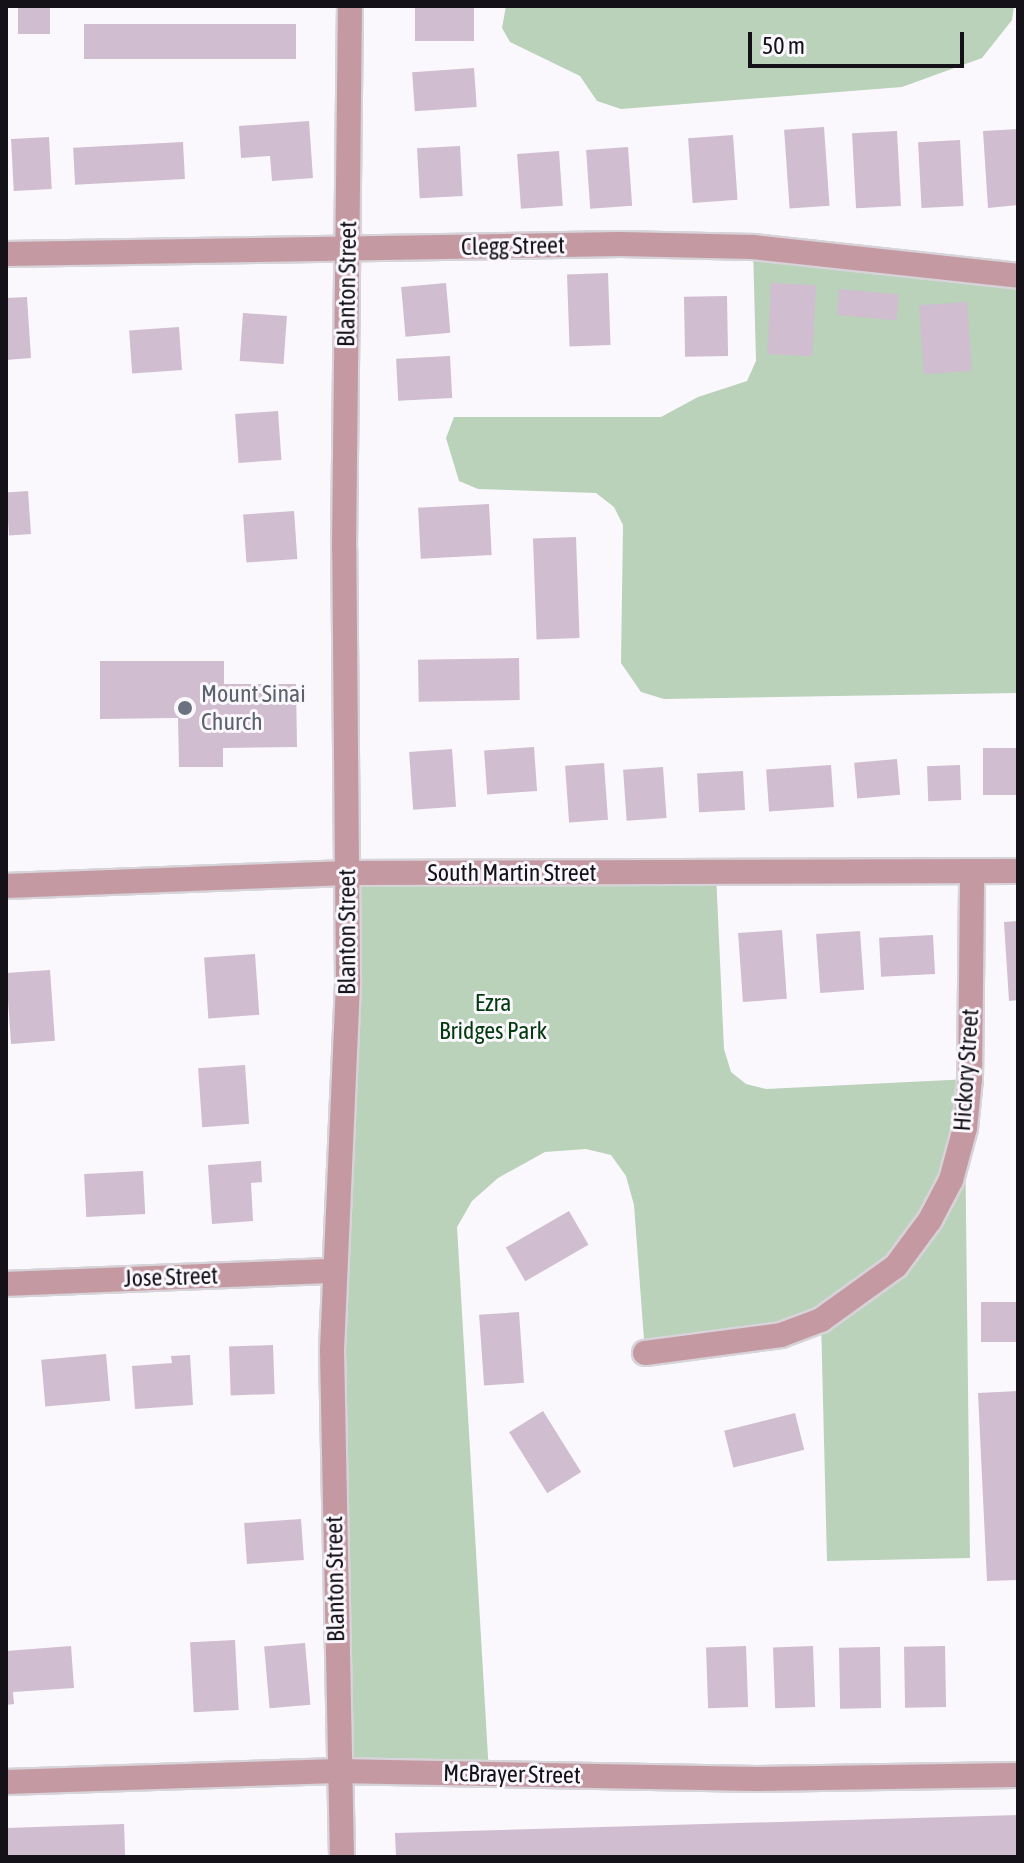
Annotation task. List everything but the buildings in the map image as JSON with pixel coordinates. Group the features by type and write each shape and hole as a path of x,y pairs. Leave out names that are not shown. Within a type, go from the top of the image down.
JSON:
{"street":[{"name":"Blanton Street","path":"342,1857 337,1771 335,1271 347,873 350,6"},
{"name":"Clegg Street","path":"6,254 347,248 753,247 1018,276"},
{"name":"South Martin Street","path":"6,886 347,873 1018,871"},
{"name":"Hickory Street","path":"645,1353 781,1335 821,1320 896,1266 930,1220 951,1180 965,1128 972,872"},
{"name":"Jose Street","path":"6,1284 335,1271"},
{"name":"McBrayer Street","path":"6,1782 337,1771 757,1779 1018,1775"}],"green space":[{"path":"506,6 1014,6 1012,20 982,58 902,87 621,109 597,101 580,76 510,42 502,28"},
{"path":"753,247 1018,276 1018,693 664,699 641,692 621,663 623,525 614,507 596,493 478,489 459,481 446,438 454,417 661,417 698,397 747,381 756,361"},
{"name":"Ezra Bridges Park","path":"347,873 716,873 724,1049 731,1072 746,1084 766,1089 970,1079 965,1128 970,1558 827,1561 821,1320 645,1353 634,1205 626,1176 611,1155 586,1149 545,1152 498,1178 472,1201 457,1227 489,1774 337,1771"}],"place":[{"name":"Mount Sinai Church","path":"185,708"}]}
